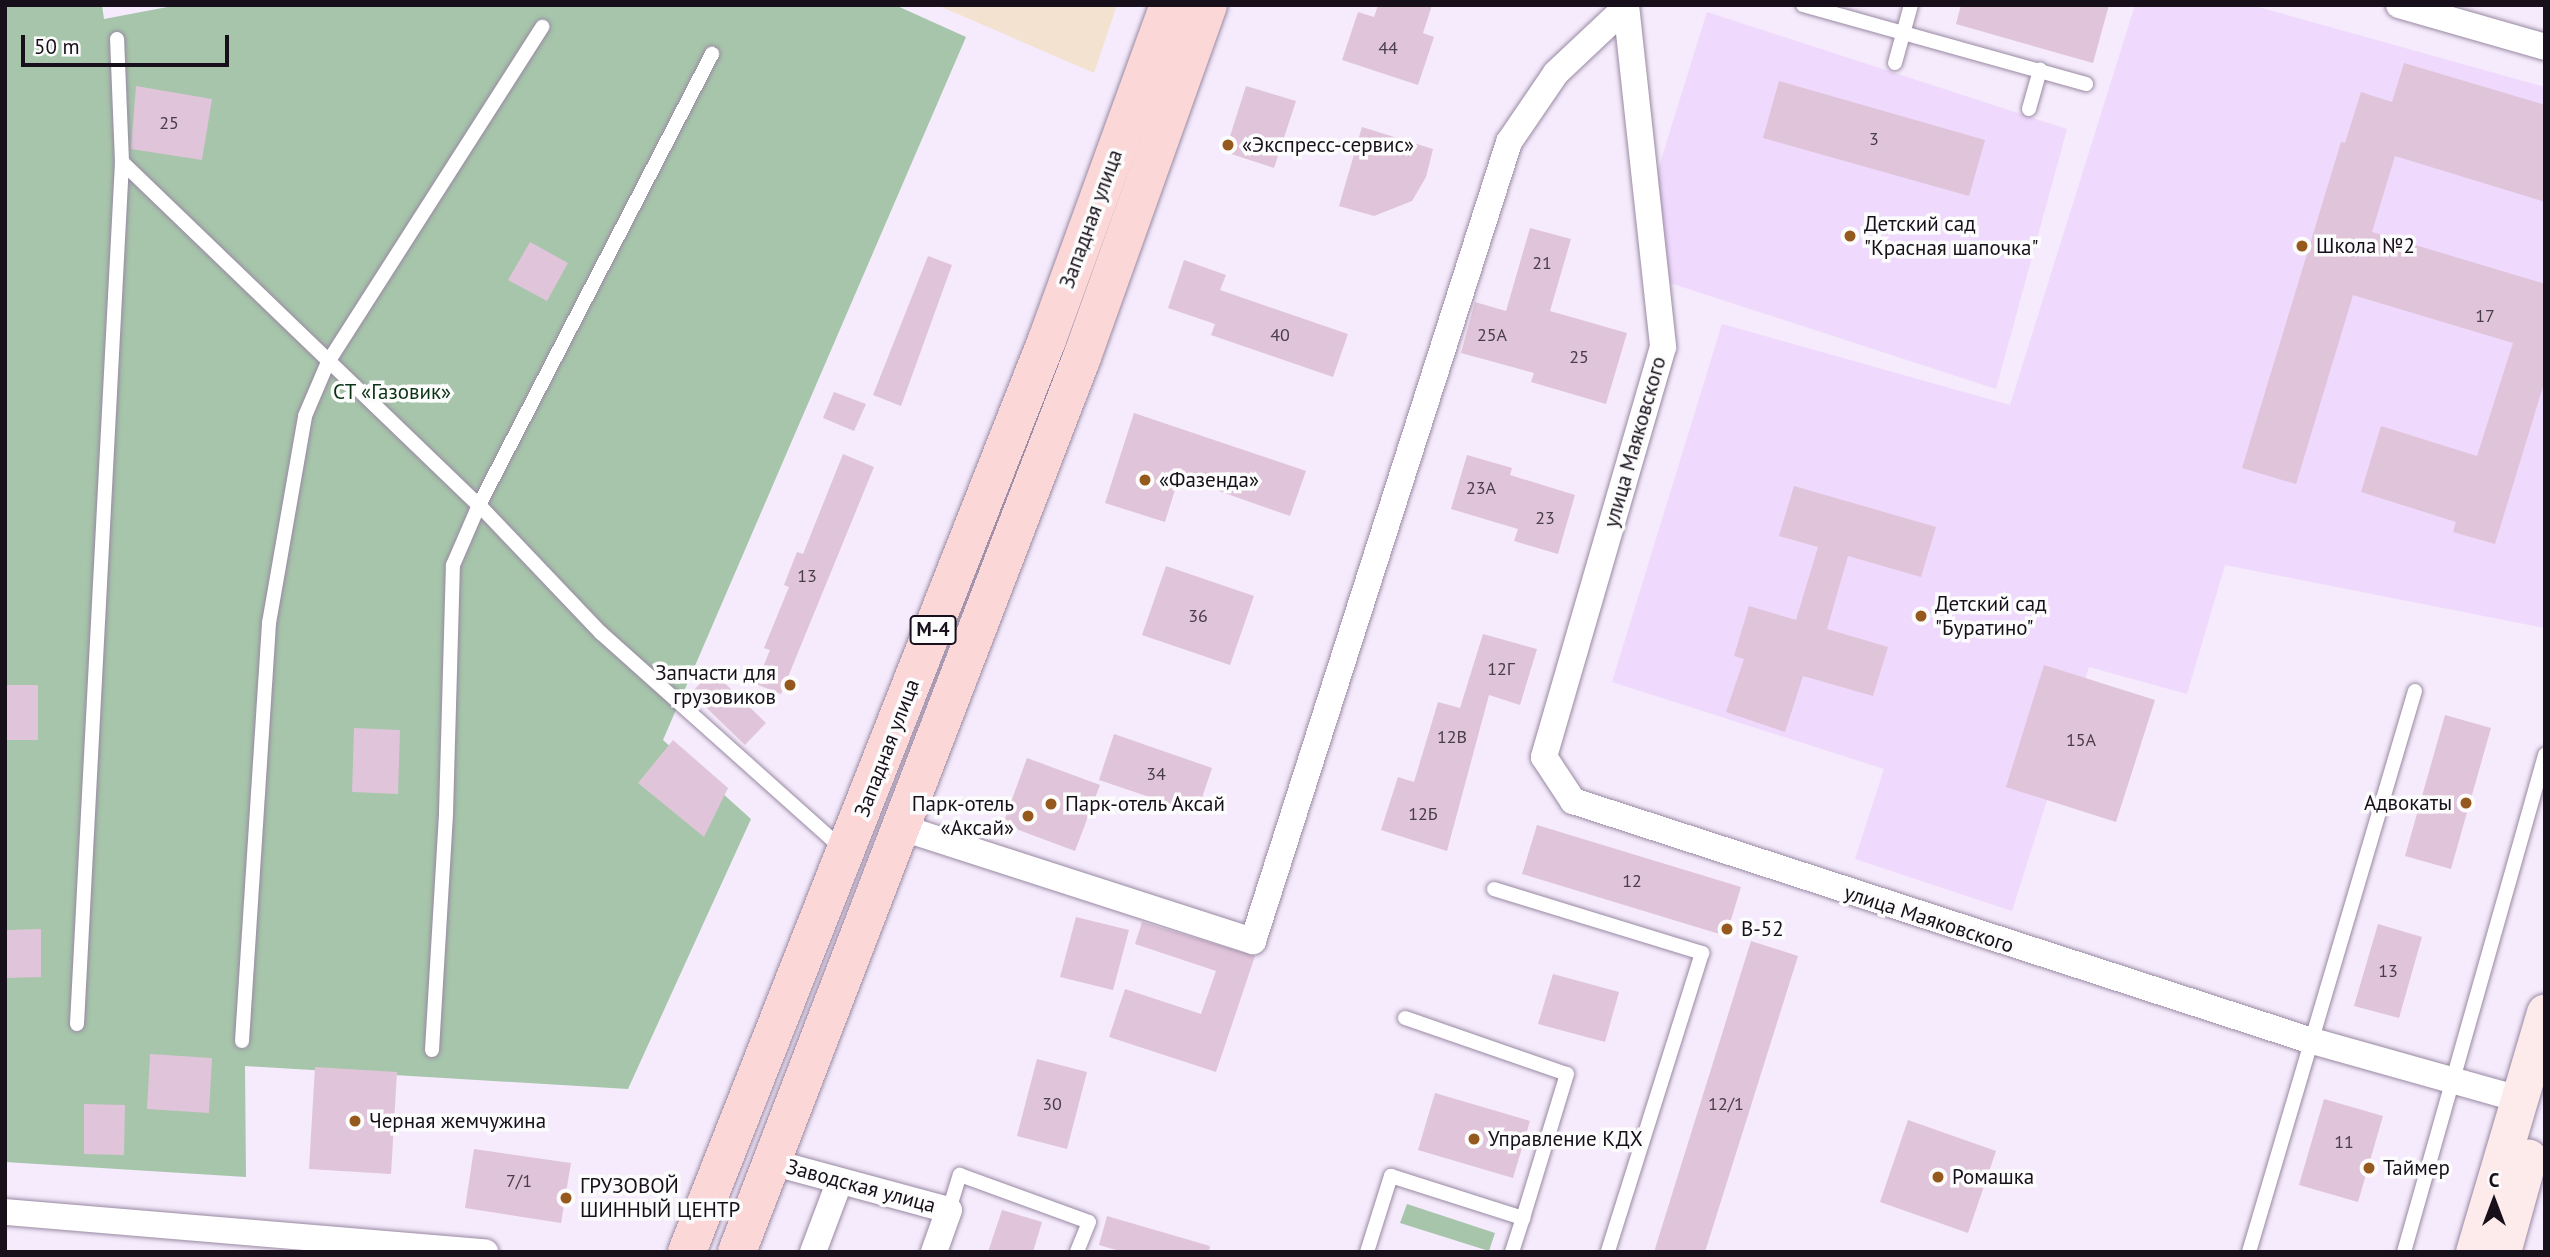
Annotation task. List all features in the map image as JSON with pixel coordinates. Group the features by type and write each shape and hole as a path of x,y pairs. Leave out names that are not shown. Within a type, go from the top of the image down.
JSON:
{"main road":[{"name":"Западная улица","path":"687,1252 1047,340 1169,5"},
{"name":"Западная улица","path":"737,1252 1082,357 1208,5"},
{"path":"2502,1252 2532,1099 2545,1012"},
{"path":"2474,1252 2532,1099"}],"street":[{"path":"2399,5 2545,47"},
{"name":"улица Маяковского","path":"900,827 1253,942 1509,142 1556,73 1625,7"},
{"name":"улица Маяковского","path":"1625,7 1663,347 1544,757 1573,801 2309,1040 2532,1099"},
{"name":"Заводская улица","path":"771,1163 839,1183 949,1209 934,1252"},
{"path":"813,1252 839,1183"},
{"path":"5,1212 485,1252"}],"lane":[{"path":"1803,5 2086,84"},
{"path":"1895,63 1911,5"},
{"path":"242,1041 269,623 304,415 328,362 542,27"},
{"path":"77,1024 122,162 117,38"},
{"path":"432,1050 446,813 453,565 479,505 712,54"},
{"path":"2029,109 2040,70"},
{"path":"122,162 479,505 601,633 847,852"},
{"path":"2249,1252 2309,1040 2415,691"},
{"path":"2404,1252 2545,755"},
{"path":"1494,889 1702,953 1608,1252"},
{"path":"1405,1018 1567,1074 1512,1252"},
{"path":"949,1209 960,1175 1089,1222 1077,1252"},
{"path":"1367,1252 1391,1176 1523,1218"}],"shaded area":[{"path":"937,5 1117,5 1094,73"},
{"path":"2135,5 2251,5 2545,87 2545,628 2225,565 2187,694 2089,667 2012,911 1855,859 1884,769 1612,682 1722,324 2010,405"},
{"name":"Детский сад \"Красная шапочка\"","path":"1707,12 2067,129 1996,389 1670,283 1652,189"}],"green space":[{"name":"СТ «Газовик»","path":"5,5 102,5 104,19 178,5 895,5 966,37 663,740 751,819 628,1089 245,1066 246,1177 5,1162"},
{"path":"1407,1204 1495,1233 1489,1251 1400,1223"}],"building":[{"path":"1378,5 1432,5 1423,33 1434,37 1418,85 1342,60 1358,12 1374,17"},
{"path":"1961,5 2109,5 2093,63 1956,24"},
{"path":"2404,63 2545,105 2545,202 2395,156 2372,232 2545,284 2545,380 2495,544 2453,532 2456,522 2361,492 2381,426 2477,456 2513,343 2353,295 2296,484 2242,468 2341,142 2345,143 2361,92 2392,102"},
{"path":"1779,81 1985,140 1969,196 1763,138"},
{"path":"136,86 212,99 202,160 131,149"},
{"path":"1246,86 1296,101 1274,168 1225,152"},
{"path":"1362,127 1433,149 1426,177 1412,201 1374,216 1339,206"},
{"path":"1530,228 1571,239 1550,311 1627,333 1606,404 1531,382 1534,373 1461,353 1475,302 1506,311"},
{"path":"530,242 568,263 547,301 508,280"},
{"path":"928,256 952,265 901,406 873,395"},
{"path":"1184,260 1226,275 1220,290 1348,334 1333,377 1211,335 1215,324 1168,308"},
{"path":"834,392 866,404 854,431 823,418"},
{"path":"1134,413 1306,471 1290,516 1179,477 1165,522 1105,503"},
{"path":"843,454 874,467 781,694 756,684 770,650 764,648 789,587 784,585 797,552 803,554"},
{"path":"1467,455 1512,468 1510,475 1575,495 1558,554 1514,541 1518,529 1451,509"},
{"path":"1794,486 1936,527 1921,577 1848,556 1827,629 1888,647 1873,696 1803,676 1785,732 1726,712 1744,659 1734,656 1749,606 1796,620 1818,547 1779,536"},
{"path":"1166,566 1254,596 1230,665 1142,635"},
{"path":"1483,634 1537,649 1520,705 1489,695 1447,851 1381,830 1398,777 1414,782 1438,702 1460,708"},
{"path":"2044,665 2155,700 2116,822 2006,787"},
{"path":"712,671 766,723 745,745 691,693"},
{"path":"5,685 38,685 38,740 5,740"},
{"path":"2445,715 2491,728 2451,869 2405,856"},
{"path":"354,728 400,730 398,794 352,792"},
{"path":"1114,734 1212,768 1197,813 1099,780"},
{"path":"673,740 728,788 704,837 638,783"},
{"name":"Парк-отель Аксай","path":"1027,758 1100,785 1075,851 1003,824"},
{"path":"1537,825 1741,887 1726,936 1522,874"},
{"path":"1076,917 1129,930 1113,990 1060,977"},
{"path":"1142,922 1255,956 1216,1072 1109,1037 1125,989 1201,1014 1216,971 1135,944"},
{"path":"2378,924 2422,937 2399,1018 2354,1006"},
{"path":"41,929 41,977 7,978 7,930"},
{"path":"1751,941 1798,956 1705,1252 1654,1252"},
{"path":"1553,974 1619,992 1605,1042 1538,1024"},
{"path":"150,1054 212,1058 209,1113 147,1109"},
{"path":"1037,1059 1087,1072 1067,1149 1017,1136"},
{"path":"315,1067 397,1072 391,1174 309,1169"},
{"path":"1435,1093 1530,1121 1513,1178 1418,1150"},
{"path":"2324,1099 2383,1116 2358,1202 2299,1185"},
{"path":"84,1104 125,1105 124,1155 84,1154"},
{"name":"Ромашка","path":"1908,1120 1996,1151 1968,1233 1880,1202"},
{"path":"474,1149 571,1163 561,1223 465,1208"},
{"path":"1002,1210 1042,1222 1033,1252 988,1252"},
{"path":"1107,1216 1210,1246 1209,1252 1123,1252 1099,1245"}],"place":[{"name":"«Экспресс-сервис»","path":"1228,145"},
{"name":"Детский сад \"Красная шапочка\"","path":"1850,236"},
{"name":"Школа №2","path":"2302,246"},
{"name":"«Фазенда»","path":"1145,480"},
{"name":"Детский сад \"Буратино\"","path":"1921,616"},
{"name":"Запчасти для грузовиков","path":"790,685"},
{"name":"Адвокаты","path":"2466,803"},
{"name":"Парк-отель Аксай","path":"1051,804"},
{"name":"Парк-отель «Аксай»","path":"1028,816"},
{"name":"В-52","path":"1727,929"},
{"name":"Черная жемчужина","path":"355,1121"},
{"name":"Управление КДХ","path":"1474,1139"},
{"name":"Таймер","path":"2369,1168"},
{"name":"Ромашка","path":"1938,1177"},
{"name":"ГРУЗОВОЙ ШИННЫЙ ЦЕНТР","path":"566,1198"}]}
